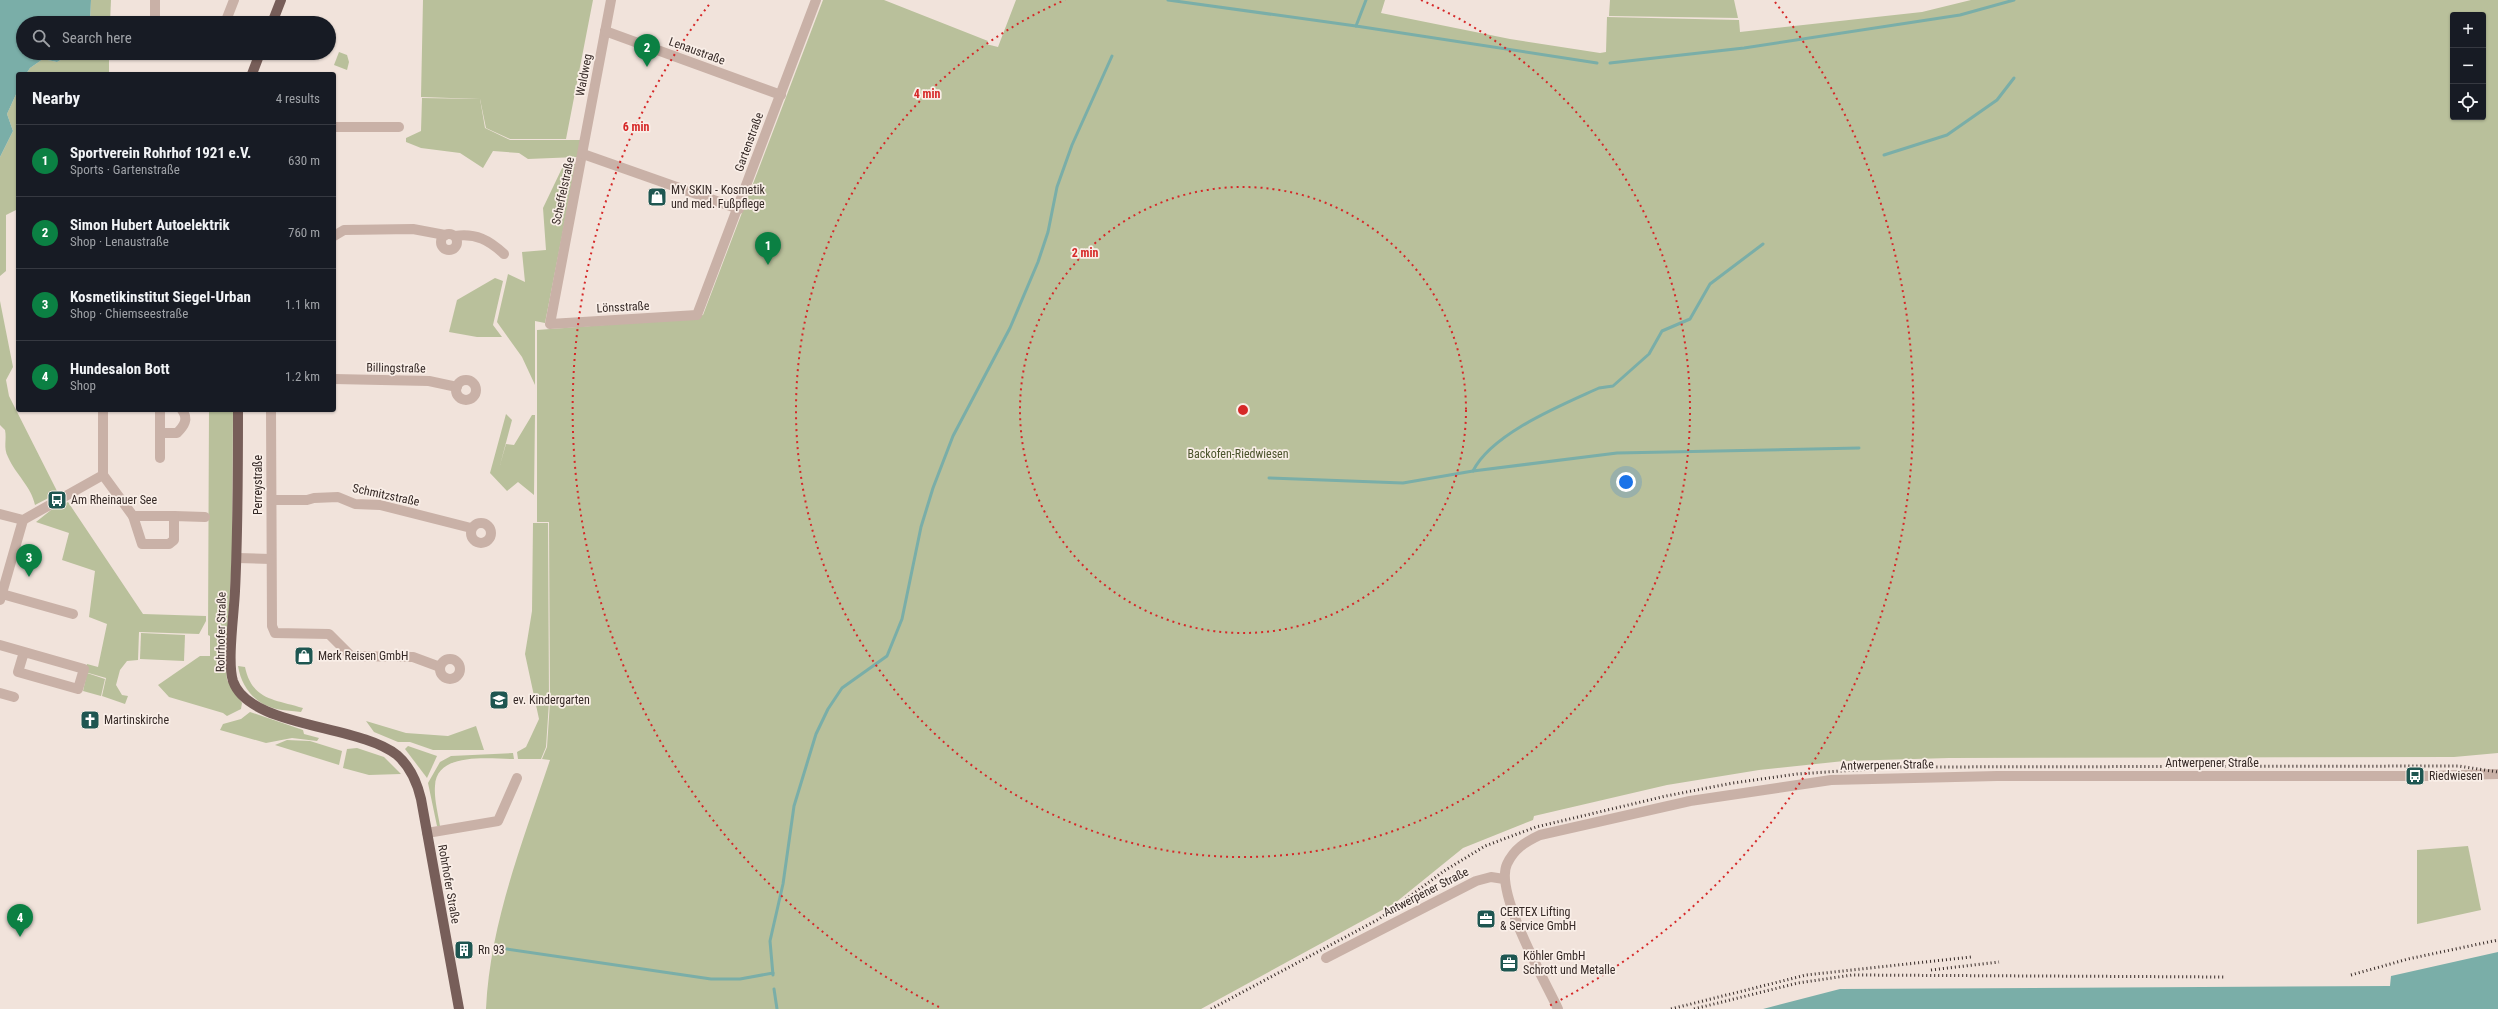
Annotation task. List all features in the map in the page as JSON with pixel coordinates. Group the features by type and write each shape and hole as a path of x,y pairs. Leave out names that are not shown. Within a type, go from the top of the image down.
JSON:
{"main road":[{"path":"275,16 281,0"},
{"path":"253,72 257,60"},
{"name":"Rohrhofer Straße","path":"238,412 237,558 231,662 233,681 241,694 266,712 349,735 396,755 406,764 418,785 459,1009"}],"street":[{"path":"155,0 155,16"},
{"path":"228,16 234,0"},
{"name":"Waldweg","path":"582,154 611,0"},
{"name":"Gartenstraße","path":"697,316 739,209 816,0"},
{"name":"Lenaustraße","path":"605,31 781,95"},
{"path":"336,127 399,127"},
{"name":"Scheffelstraße","path":"550,324 582,154 739,209"},
{"path":"336,235 344,230 413,229 450,235 463,234 489,240 504,254"},
{"name":"Lönsstraße","path":"550,324 697,316"},
{"name":"Billingstraße","path":"336,379 429,381 457,387"},
{"path":"103,412 103,475 133,516 142,544 169,544 174,540 174,516"},
{"path":"160,412 160,458"},
{"path":"160,433 177,433 184,426 186,420 183,412"},
{"name":"Perreystraße","path":"271,412 272,626 275,633 329,634 351,656 413,657 440,667"},
{"path":"0,514 23,520 103,475"},
{"name":"Schmitzstraße","path":"272,500 307,500 314,498 338,497 355,504 380,505 471,528"},
{"path":"133,516 205,517"},
{"path":"23,520 1,597 73,614"},
{"path":"237,558 271,559"},
{"path":"0,645 84,669 78,689 18,672 24,652"},
{"path":"0,693 14,698"},
{"name":"Antwerpener Straße","path":"1326,958 1476,880 1491,877 1504,879 1506,865 1515,850 1524,842 1540,835 1690,801 1831,780 1998,776 2426,776 2498,774"},
{"name":"Rohrhofer Straße","path":"427,833 498,821 516,778"},
{"path":"1504,879 1511,905 1558,1009"}],"green space":[{"path":"91,0 111,0 110,16 90,16"},
{"path":"423,0 593,0 566,139 510,139 486,128 480,99 421,97"},
{"name":"Backofen-Riedwiesen","path":"823,0 884,0 988,41 986,44 998,47 1016,0 1385,0 1381,13 1510,39 1600,53 1606,52 1607,17 1739,20 1740,32 1922,12 1971,0 2498,0 2498,753 2454,757 1949,758 1844,761 1759,770 1667,785 1534,816 1533,820 1463,848 1395,903 1201,1009 486,1009 494,945 501,914 509,883 550,760 542,759 547,747 550,702 549,522 537,522 537,330 686,319 703,315"},
{"path":"1610,0 1734,0 1738,18 1609,16"},
{"path":"339,52 347,55 349,62 347,70 334,65"},
{"path":"42,60 57,62 61,60 109,60 109,72 27,72 30,68"},
{"path":"16,94 16,210 6,215 6,271 0,276 0,157 13,131 7,114"},
{"path":"422,98 480,99 485,128 510,140 581,140 577,157 528,159 519,153 493,151 483,168 460,153 421,148 406,142 406,138 421,131"},
{"path":"564,164 576,164 545,323 535,321 535,385 522,357 497,322 508,274 525,282 522,252 546,250 543,208"},
{"path":"495,278 503,281 493,325 502,337 477,337 449,332 457,300"},
{"path":"0,301 13,367 6,380 9,396 58,493 35,505 27,486 8,457 6,450 5,430 0,425"},
{"path":"209,412 233,412 232,555 226,668 227,680 242,703 241,709 227,716 223,713 169,697 158,685 200,656 210,656 210,636 208,635"},
{"path":"506,414 512,420 500,465 506,444 514,445 532,415 535,415 534,495 518,482 507,491 490,473"},
{"path":"68,502 143,614 206,616 206,621 199,634 139,632 138,660 127,661 120,670 116,685 122,695 128,696 125,704 102,696 106,678 85,672 87,664 98,667 107,624 89,617 95,571 62,560 69,533 36,522 51,510"},
{"path":"533,523 548,523 549,702 546,747 541,759 518,759 517,752 526,747 539,719 525,654 532,611"},
{"path":"141,633 185,635 184,661 140,659"},
{"path":"238,666 245,667 248,678 259,692 274,700 303,708 301,712 273,708 252,696 243,683"},
{"path":"87,673 105,679 101,696 83,691"},
{"path":"250,712 303,730 304,734 319,738 317,741 292,738 266,743 220,730 223,724 241,719"},
{"path":"366,721 406,733 448,736 476,726 484,750 433,750 410,742 398,742 374,732"},
{"path":"287,740 310,741 342,751 339,765 275,745"},
{"path":"408,746 437,756 427,778 405,749"},
{"path":"357,748 384,757 401,774 369,775 343,768 347,749"},
{"path":"513,753 514,759 466,759 454,762 445,767 438,775 435,786 440,826 437,826 428,783 440,762 451,756"},
{"path":"2468,846 2481,910 2417,924 2417,850"}],"water":[{"path":"0,0 91,0 90,16 16,16 16,60 42,60 30,68 27,72 16,72 16,94 7,114 13,131 0,157"},
{"path":"48,60 61,60 57,62"},
{"path":"2498,952 2498,1009 1763,1009 1840,989 2390,986 2391,976"}],"waterway":[{"path":"1168,0 1356,26"},
{"path":"1366,0 1356,26 1597,63"},
{"path":"1610,63 1744,48 1960,15 2014,0"},
{"path":"773,975 770,941 783,884 794,806 816,734 828,709 842,688 887,656 902,619 921,527 933,488 953,436 1010,328 1038,262 1048,232 1057,187 1072,145 1112,56"},
{"path":"1884,155 1947,135 1997,100 2014,78"},
{"path":"1473,471 1482,457 1496,444 1529,422 1599,388 1613,386 1649,354 1662,331 1690,319 1710,284 1763,244"},
{"path":"1269,478 1403,483 1473,471 1617,453 1859,448"},
{"path":"507,949 711,979 740,979 773,973"},
{"path":"774,989 777,1009"}],"railway":[{"path":"1211,1009 1379,919 1444,871 1485,846 1536,827 1666,796 1733,783 1797,774 1901,767 2458,766 2498,772"},
{"path":"2351,975 2408,959 2498,940"},
{"path":"1671,1009 1806,975 1971,957"},
{"path":"1931,970 1999,962"},
{"path":"1694,1009 1798,983 1852,975 2225,977"}],"place":[{"name":"Simon Hubert Autoelektrik","path":"647,67"},
{"name":"MY SKIN - Kosmetik und med. Fußpflege","path":"657,197"},
{"name":"Sportverein Rohrhof 1921 e.V.","path":"768,265"},
{"name":"Am Rheinauer See","path":"57,500"},
{"name":"Kosmetikinstitut Siegel-Urban","path":"29,577"},
{"name":"Merk Reisen GmbH","path":"304,656"},
{"name":"ev. Kindergarten","path":"499,700"},
{"name":"Martinskirche","path":"90,720"},
{"name":"Riedwiesen","path":"2415,776"},
{"name":"CERTEX Lifting & Service GmbH","path":"1486,919"},
{"name":"Hundesalon Bott","path":"20,937"},
{"name":"Rn 93","path":"464,950"},
{"name":"Köhler GmbH Schrott und Metalle","path":"1509,963"}]}
